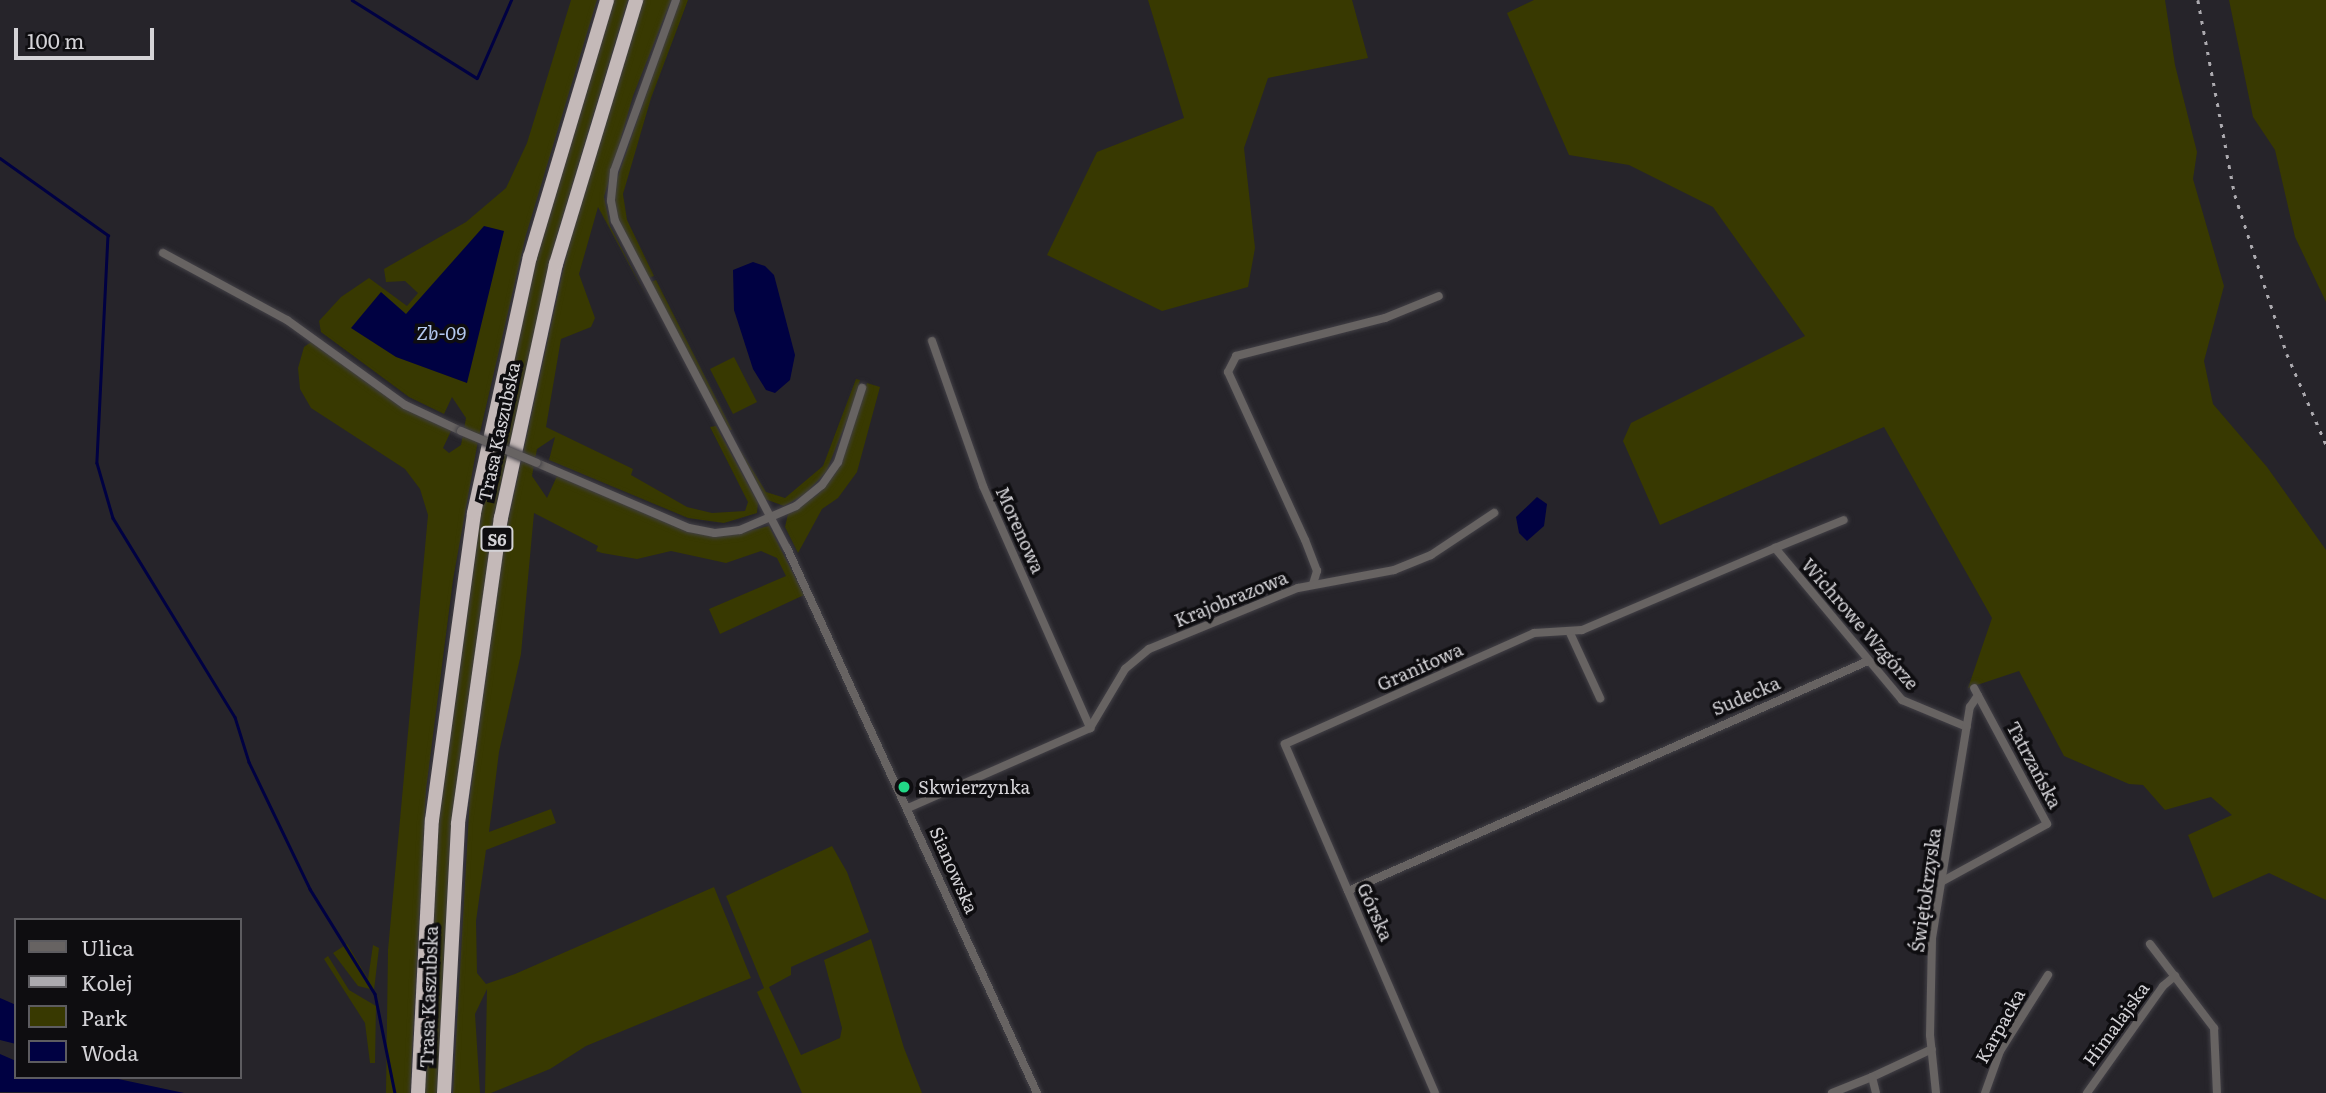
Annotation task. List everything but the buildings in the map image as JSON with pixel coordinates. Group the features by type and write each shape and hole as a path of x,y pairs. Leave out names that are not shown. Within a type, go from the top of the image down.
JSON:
{"highway":[{"name":"Trasa Kaszubska","path":"418,1093 432,820 447,687 474,513 530,257 607,0"},
{"name":"Trasa Kaszubska","path":"444,1093 458,823 500,517 556,264 636,0"}],"street":[{"name":"Sianowska","path":"676,0 614,171 613,213 645,284 804,584 1037,1093"},
{"path":"163,253 287,320 405,405 689,528 727,532 771,518 804,500 831,474 862,388"},
{"path":"1313,584 1317,571 1305,540 1228,372 1236,356 1385,318 1439,296"},
{"name":"Morenowa","path":"932,341 983,486 1090,728"},
{"name":"Krajobrazowa","path":"1090,728 1125,669 1149,649 1249,605 1313,584 1394,570 1432,555 1494,513"},
{"name":"Wichrowe Wzgórze","path":"1570,633 1844,520"},
{"name":"Wichrowe Wzgórze","path":"1775,548 1902,700 1967,727"},
{"name":"Granitowa","path":"1285,744 1534,633 1553,628 1570,633"},
{"path":"1570,633 1600,698"},
{"name":"Sudecka","path":"1348,891 1637,760 1868,661"},
{"name":"Świętokrzyska","path":"1936,1093 1932,1049 1932,938 1967,727 1976,691"},
{"name":"Tatrzańska","path":"1941,882 2048,824 1976,691"},
{"path":"908,808 1090,728"},
{"name":"Górska","path":"1285,744 1435,1093"},
{"path":"2150,944 2214,1028 2217,1093"},
{"name":"Karpacka","path":"1985,1093 2000,1051 2048,975"},
{"name":"Himalajska","path":"2087,1093 2163,986 2175,976"},
{"path":"1832,1093 1932,1049"},
{"path":"1872,1077 1877,1093"}],"green space":[{"path":"571,0 597,0 526,235 478,441 453,580 426,790 410,1093 386,1093 388,950 428,515 420,489 405,469 311,408 300,389 298,368 304,347 311,342 393,401 451,431 443,448 449,453 461,445 466,418 452,397 444,414 409,397 321,332 319,321 341,297 369,278 407,306 418,293 405,281 386,282 384,269 466,222 506,188 527,143"},
{"path":"612,0 628,0 555,242 494,515 456,793 439,1093 424,1093 440,791 479,513 523,306"},
{"path":"643,0 671,0 633,96 604,197 610,226 646,296 598,207 579,274 595,318 591,327 561,339 546,427 633,469 631,475 687,507 712,513 745,511 748,502 710,427 716,426 758,503 757,513 724,523 688,518 549,460 555,437 537,449 532,476 547,498 557,476 693,533 730,535 769,526 804,595 720,634 709,609 786,576 777,558 761,551 726,563 671,551 637,559 602,553 596,551 598,546 534,513 521,654 499,752 489,832 551,809 556,823 486,850 476,921 477,973 486,984 515,974 714,887 751,978 586,1046 550,1069 491,1093 485,1093 487,989 475,1014 480,1093 453,1093 470,795 504,539 569,243"},
{"path":"679,0 688,0 651,98 623,194 627,220 654,276 648,278 621,228 614,204 615,185"},
{"path":"1148,0 1352,0 1368,58 1268,78 1244,148 1255,248 1248,287 1162,311 1047,255 1097,152 1184,118"},
{"path":"1534,0 2165,0 2175,65 2197,152 2193,179 2224,286 2204,361 2213,404 2267,467 2326,550 2326,900 2269,873 2213,898 2188,835 2232,815 2211,797 2165,810 2143,785 2129,784 2064,756 2019,671 1968,688 1992,618 1884,427 1660,525 1623,441 1631,423 1805,336 1713,207 1629,165 1569,155 1507,13"},
{"path":"2229,0 2326,0 2326,302 2295,237 2275,150 2253,117"},
{"path":"656,280 732,430 728,430 651,282"},
{"path":"734,357 757,402 733,414 710,369"},
{"path":"856,379 860,380 851,410 826,472 805,494 784,506 765,499 738,446 766,492 785,498 823,466"},
{"path":"867,383 880,387 857,472 838,498 822,509 798,553 785,527 788,514 817,495 835,474"},
{"path":"832,846 847,872 869,932 791,967 791,975 769,987 801,1055 840,1038 842,1028 824,960 871,939 904,1048 922,1093 802,1093 757,992 764,988 726,896"},
{"path":"347,944 368,979 373,945 379,948 374,990 358,986 333,953"},
{"path":"328,956 349,990 376,1006 375,1063 370,1063 365,1023 324,959"}],"water":[{"name":"Zb-09","path":"484,226 504,231 467,383 396,357 351,328 381,292 406,314"},
{"path":"753,262 765,266 774,275 795,355 790,380 775,393 766,390 753,369 734,310 733,270"},
{"path":"1537,497 1547,504 1544,526 1527,541 1519,533 1516,517"},
{"path":"0,998 14,1004 14,1044 0,1040"},
{"path":"0,1054 14,1060 14,1079 118,1079 184,1093 0,1092"}],"waterway":[{"path":"352,0 477,78 511,0"},
{"path":"0,158 108,235 97,463 113,518 235,717 249,762 310,889 375,994 395,1093"}],"railway":[{"path":"2198,0 2235,195 2287,354 2326,444"}],"place":[{"name":"Skwierzynka","path":"904,787"}]}
